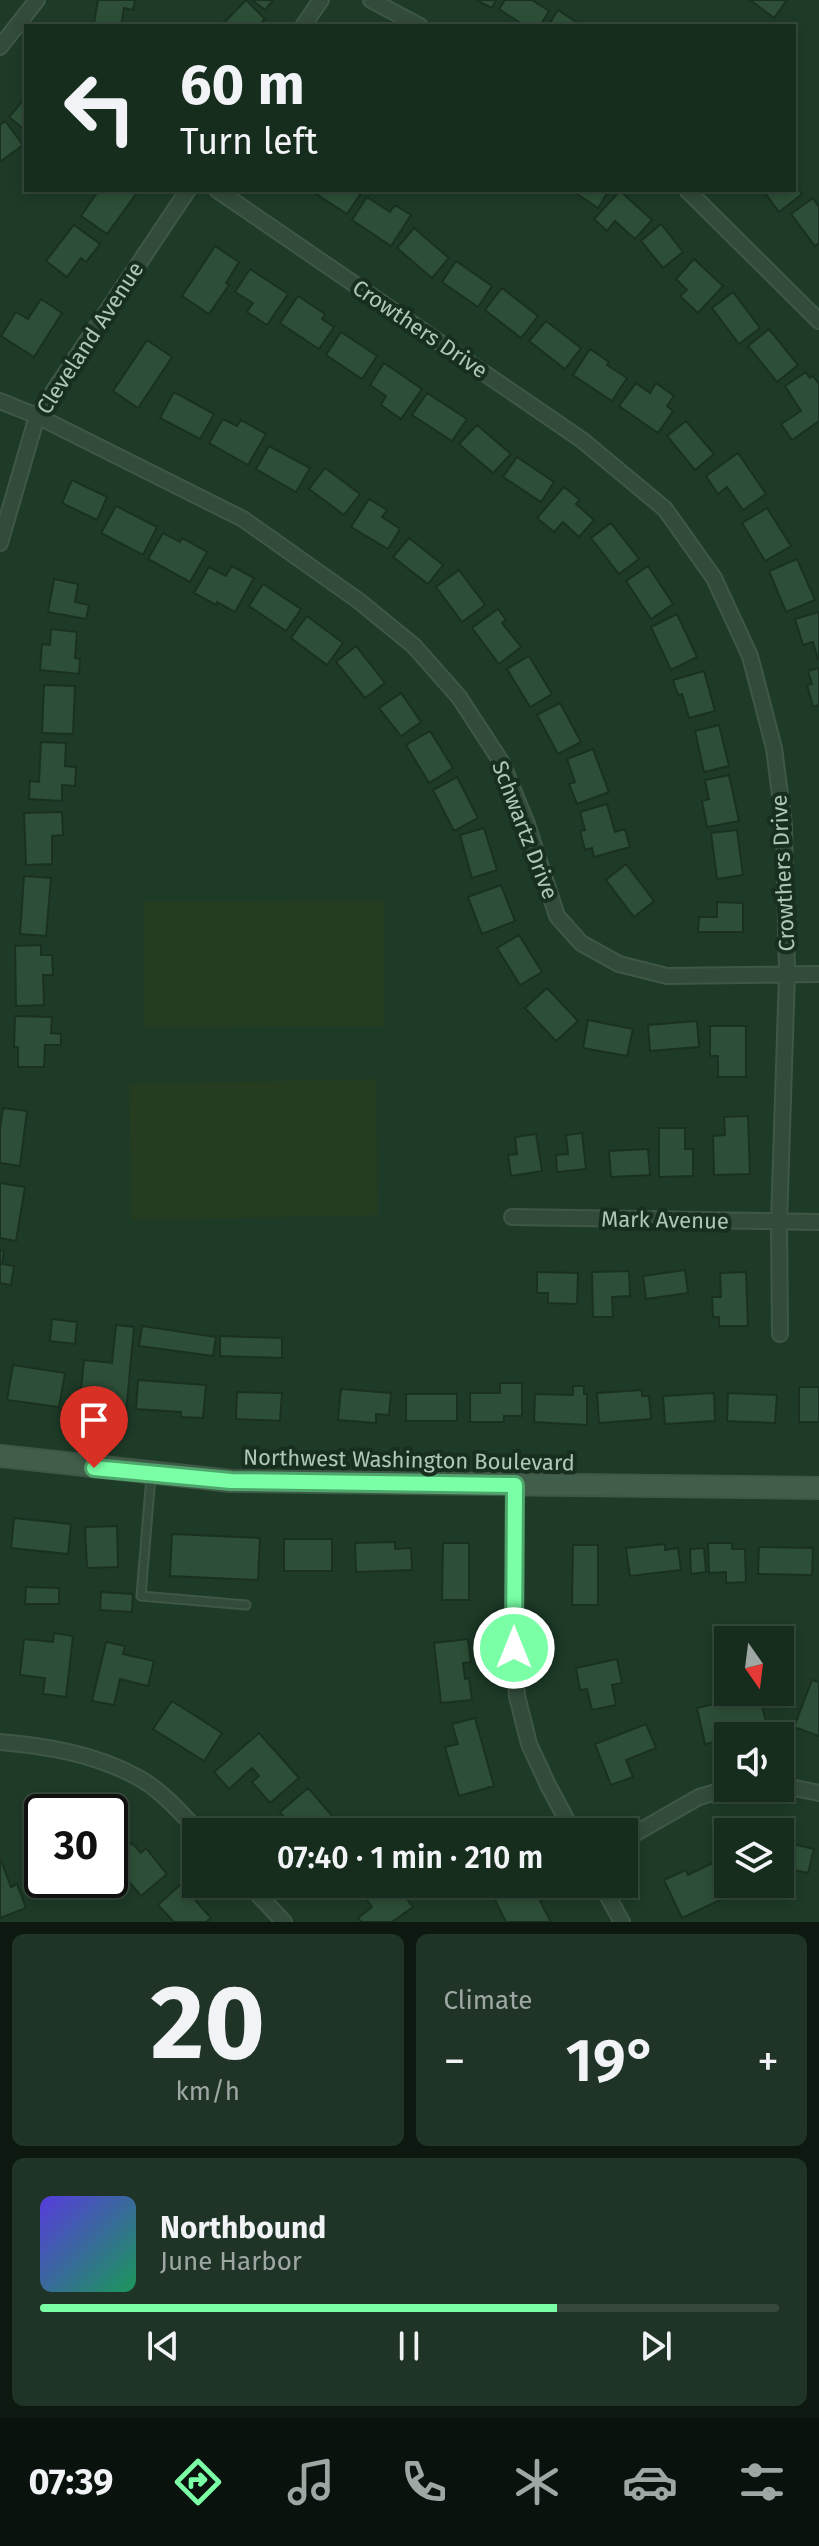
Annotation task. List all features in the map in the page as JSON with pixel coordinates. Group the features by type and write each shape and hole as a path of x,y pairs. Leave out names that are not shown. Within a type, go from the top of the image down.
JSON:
{"main road":[{"name":"Northwest Washington Boulevard","path":"0,1456 231,1481 819,1488"}],"street":[{"path":"0,47 37,0"},
{"path":"304,24 321,0"},
{"path":"371,0 416,24"},
{"name":"Cleveland Avenue","path":"0,543 37,416 187,192"},
{"name":"Crowthers Drive","path":"220,192 582,440 665,509 714,578 750,656 774,748 784,826 787,974 779,1222 780,1334"},
{"path":"689,192 819,321"},
{"name":"Schwartz Drive","path":"0,401 37,416 243,519 359,601 414,646 459,697 502,763 527,824 557,916 581,943 619,964 667,976 819,974"},
{"name":"Mark Avenue","path":"512,1217 819,1222"},
{"path":"515,1485 514,1648 517,1696 529,1744 566,1818"},
{"path":"0,1742 37,1745 89,1757 139,1778 186,1818"},
{"path":"794,1788 819,1793"},
{"path":"638,1832 699,1797 714,1793"},
{"path":"261,1898 284,1922"},
{"path":"609,1898 622,1922"}],"lane":[{"path":"151,1473 141,1596 246,1605"}],"green space":[{"path":"384,901 384,1026 144,1027 144,902"},
{"path":"376,1079 378,1215 132,1220 129,1084"}],"building":[{"path":"98,0 135,0 133,10 124,8 121,24 94,23"},
{"path":"246,0 265,19 260,24 223,24"},
{"path":"252,0 273,0 265,10"},
{"path":"476,0 496,0 492,8"},
{"path":"505,0 532,0 549,11 541,24 522,24 499,9"},
{"path":"750,0 787,0 774,18"},
{"path":"558,10 579,24 549,24"},
{"path":"24,99 24,129 9,117"},
{"path":"5,121 23,145 0,162 0,125"},
{"path":"796,186 802,194 779,212 764,192 796,192"},
{"path":"98,192 136,194 107,234 81,216"},
{"path":"313,192 361,193 347,214"},
{"path":"574,192 608,192 598,208"},
{"path":"621,192 652,220 635,239 615,221 607,231 594,219"},
{"path":"367,197 390,212 395,205 411,215 391,246 352,220"},
{"path":"813,198 819,207 819,243 815,246 791,214"},
{"path":"661,224 683,252 663,268 641,241"},
{"path":"74,225 100,244 86,262 81,258 67,277 46,261"},
{"path":"414,228 449,258 432,278 397,248"},
{"path":"215,246 239,262 226,283 229,285 209,314 182,296"},
{"path":"694,259 723,286 698,313 680,296 687,290 676,279"},
{"path":"456,261 492,286 478,307 442,282"},
{"path":"250,269 288,294 267,325 247,312 253,303 235,292"},
{"path":"502,288 538,316 521,338 485,310"},
{"path":"733,292 760,328 739,344 712,308"},
{"path":"298,296 325,314 322,319 334,327 319,349 280,323"},
{"path":"41,299 62,313 34,357 1,336 16,312 28,319"},
{"path":"546,321 581,348 565,369 529,341"},
{"path":"769,329 798,365 777,382 748,346"},
{"path":"341,332 377,356 362,379 326,355"},
{"path":"147,340 172,357 138,408 113,391"},
{"path":"590,349 627,378 612,401 573,375"},
{"path":"384,363 422,389 401,419 381,405 386,396 370,385"},
{"path":"806,372 819,384 819,421 792,440 781,424 801,411 785,386"},
{"path":"636,383 650,393 656,383 674,396 667,406 673,411 658,433 619,406"},
{"path":"174,392 214,414 200,439 160,418"},
{"path":"427,393 467,419 452,441 412,415"},
{"path":"223,419 237,426 241,420 266,434 248,465 209,443"},
{"path":"686,421 714,454 695,470 667,436"},
{"path":"477,425 511,454 493,473 459,444"},
{"path":"269,446 310,468 296,492 256,469"},
{"path":"738,453 766,494 743,510 727,487 718,494 706,476"},
{"path":"517,457 554,482 541,502 503,477"},
{"path":"325,468 360,494 344,515 309,489"},
{"path":"72,480 107,497 97,520 62,503"},
{"path":"564,487 580,500 576,504 594,520 579,537 563,522 554,532 537,518"},
{"path":"369,499 387,510 382,517 400,529 388,549 351,527"},
{"path":"116,506 157,527 143,555 101,533"},
{"path":"767,508 791,546 765,561 742,523"},
{"path":"611,523 639,559 619,574 591,538"},
{"path":"163,533 180,542 182,538 207,552 190,582 148,559"},
{"path":"409,538 443,565 428,584 393,557"},
{"path":"797,559 815,600 786,612 769,571"},
{"path":"232,566 254,578 235,612 194,593 209,567 226,576"},
{"path":"648,566 673,604 651,619 626,581"},
{"path":"459,570 485,605 462,622 436,587"},
{"path":"54,579 78,584 75,602 89,605 86,619 48,612"},
{"path":"263,584 301,609 286,631 249,606"},
{"path":"498,609 506,620 502,623 521,647 499,664 472,628"},
{"path":"819,612 818,659 813,642 803,645 795,619"},
{"path":"677,614 697,657 671,670 651,627"},
{"path":"307,616 343,643 327,665 291,638"},
{"path":"51,629 77,632 75,658 80,659 79,674 40,670 42,644 50,645"},
{"path":"356,646 385,683 365,698 336,662"},
{"path":"529,656 552,694 530,707 507,669"},
{"path":"819,668 819,705 813,707 807,685 812,684 808,671"},
{"path":"704,671 715,711 689,718 682,694 678,695 673,680"},
{"path":"44,685 75,686 73,734 42,733"},
{"path":"401,693 421,722 401,736 379,708"},
{"path":"560,703 581,742 558,754 537,715"},
{"path":"719,725 729,766 704,772 695,731"},
{"path":"430,731 453,768 429,783 406,745"},
{"path":"41,742 66,743 65,766 76,767 75,786 62,785 62,801 29,799 30,781 39,782"},
{"path":"593,749 609,792 577,804 569,784 575,782 567,759"},
{"path":"729,775 739,821 707,827 702,801 709,799 705,780"},
{"path":"457,777 478,818 454,831 433,790"},
{"path":"607,804 615,832 625,829 630,847 594,857 592,848 585,850 580,831 585,830 580,812"},
{"path":"62,812 63,835 52,836 52,864 26,865 24,813"},
{"path":"484,828 497,870 472,878 460,835"},
{"path":"737,830 743,875 717,879 711,833"},
{"path":"626,864 654,901 634,917 606,880"},
{"path":"24,876 51,878 46,936 20,934"},
{"path":"501,885 515,921 482,934 468,897"},
{"path":"717,902 743,903 743,932 698,932 699,917 717,917"},
{"path":"519,935 542,972 520,985 497,948"},
{"path":"41,945 41,955 52,955 53,975 43,975 44,1005 16,1006 15,946"},
{"path":"547,988 578,1021 556,1041 525,1008"},
{"path":"15,1016 52,1017 51,1033 61,1034 61,1045 45,1045 44,1067 18,1067 18,1047 14,1047"},
{"path":"588,1020 633,1029 627,1056 583,1048"},
{"path":"697,1021 699,1047 650,1051 648,1025"},
{"path":"710,1026 746,1026 746,1077 718,1077 718,1056 710,1056"},
{"path":"3,1108 27,1111 20,1166 0,1163"},
{"path":"748,1116 750,1174 714,1175 713,1136 725,1135 724,1117"},
{"path":"659,1128 685,1128 685,1149 693,1149 693,1176 659,1177"},
{"path":"582,1133 586,1169 557,1172 556,1155 568,1154 566,1135"},
{"path":"536,1134 542,1171 511,1176 508,1155 517,1154 515,1137"},
{"path":"648,1149 650,1175 611,1177 609,1151"},
{"path":"0,1183 25,1187 16,1241 0,1238"},
{"path":"0,1250 4,1251 2,1264 14,1266 11,1285 0,1283"},
{"path":"685,1270 688,1293 646,1299 643,1276"},
{"path":"629,1271 630,1296 612,1297 613,1317 593,1317 592,1272"},
{"path":"537,1272 578,1273 577,1304 548,1303 548,1293 537,1293"},
{"path":"746,1272 748,1326 719,1326 719,1317 713,1317 712,1297 721,1297 720,1273"},
{"path":"52,1319 77,1322 75,1344 50,1341"},
{"path":"116,1325 134,1327 126,1413 79,1409 84,1360 112,1363"},
{"path":"142,1326 216,1337 213,1356 139,1346"},
{"path":"220,1336 282,1338 282,1358 220,1356"},
{"path":"13,1365 65,1373 59,1407 7,1400"},
{"path":"138,1380 206,1385 203,1418 181,1417 181,1412 136,1409"},
{"path":"500,1383 522,1383 522,1416 504,1416 504,1422 470,1422 470,1393 500,1393"},
{"path":"573,1386 584,1386 584,1394 587,1394 587,1425 534,1422 535,1394 573,1395"},
{"path":"799,1387 819,1387 819,1422 799,1422"},
{"path":"341,1389 391,1393 389,1415 376,1414 376,1423 338,1420"},
{"path":"642,1390 642,1396 649,1396 651,1419 599,1423 597,1393"},
{"path":"237,1392 282,1393 280,1421 236,1419"},
{"path":"714,1393 715,1421 665,1424 663,1396"},
{"path":"728,1393 777,1395 775,1423 727,1421"},
{"path":"406,1394 457,1394 457,1421 406,1421"},
{"path":"14,1518 71,1524 68,1554 11,1548"},
{"path":"117,1526 118,1567 87,1568 85,1527"},
{"path":"172,1534 260,1538 258,1580 170,1576"},
{"path":"284,1539 332,1539 332,1571 284,1571"},
{"path":"395,1542 395,1549 411,1548 412,1570 356,1572 355,1543"},
{"path":"443,1543 469,1543 469,1600 442,1600"},
{"path":"708,1543 732,1543 732,1549 745,1549 746,1582 726,1583 726,1572 709,1573"},
{"path":"665,1544 665,1550 678,1548 681,1570 630,1576 626,1548"},
{"path":"573,1545 598,1545 598,1605 572,1605"},
{"path":"759,1547 813,1548 812,1575 758,1574"},
{"path":"704,1548 706,1572 691,1574 690,1549"},
{"path":"26,1587 59,1588 59,1604 25,1604"},
{"path":"101,1592 133,1594 132,1612 100,1610"},
{"path":"54,1633 73,1636 66,1697 43,1694 45,1678 20,1675 24,1639 53,1642"},
{"path":"468,1639 471,1662 463,1663 472,1700 441,1703 434,1643"},
{"path":"106,1642 125,1646 123,1654 154,1661 148,1686 120,1679 114,1705 92,1701"},
{"path":"617,1659 622,1683 612,1685 616,1705 592,1710 587,1689 580,1690 576,1668"},
{"path":"812,1680 819,1682 819,1736 794,1727"},
{"path":"172,1701 222,1733 204,1761 153,1729"},
{"path":"714,1704 762,1706 766,1722 714,1722 714,1742 705,1744 697,1708"},
{"path":"475,1718 494,1786 459,1796 445,1747 458,1744 452,1724"},
{"path":"646,1724 656,1748 626,1760 633,1777 611,1785 595,1744"},
{"path":"259,1733 299,1778 270,1803 252,1782 259,1776 252,1768 229,1789 214,1772"},
{"path":"308,1788 334,1818 285,1818 280,1812"},
{"path":"132,1843 141,1853 146,1848 167,1874 141,1896 128,1880 128,1846"},
{"path":"794,1844 814,1849 808,1873 794,1870"},
{"path":"0,1858 11,1887 17,1884 26,1908 0,1918"},
{"path":"714,1862 714,1898 724,1898 682,1918 664,1880 686,1870 688,1875"},
{"path":"181,1884 182,1898 193,1898 211,1918 206,1922 174,1922 158,1905"},
{"path":"365,1898 406,1898 413,1907 392,1922 361,1922 358,1918 372,1907"},
{"path":"494,1898 546,1898 540,1901 551,1922 506,1922"}],"route":[{"path":"94,1468 231,1481 515,1485 514,1648"}]}
